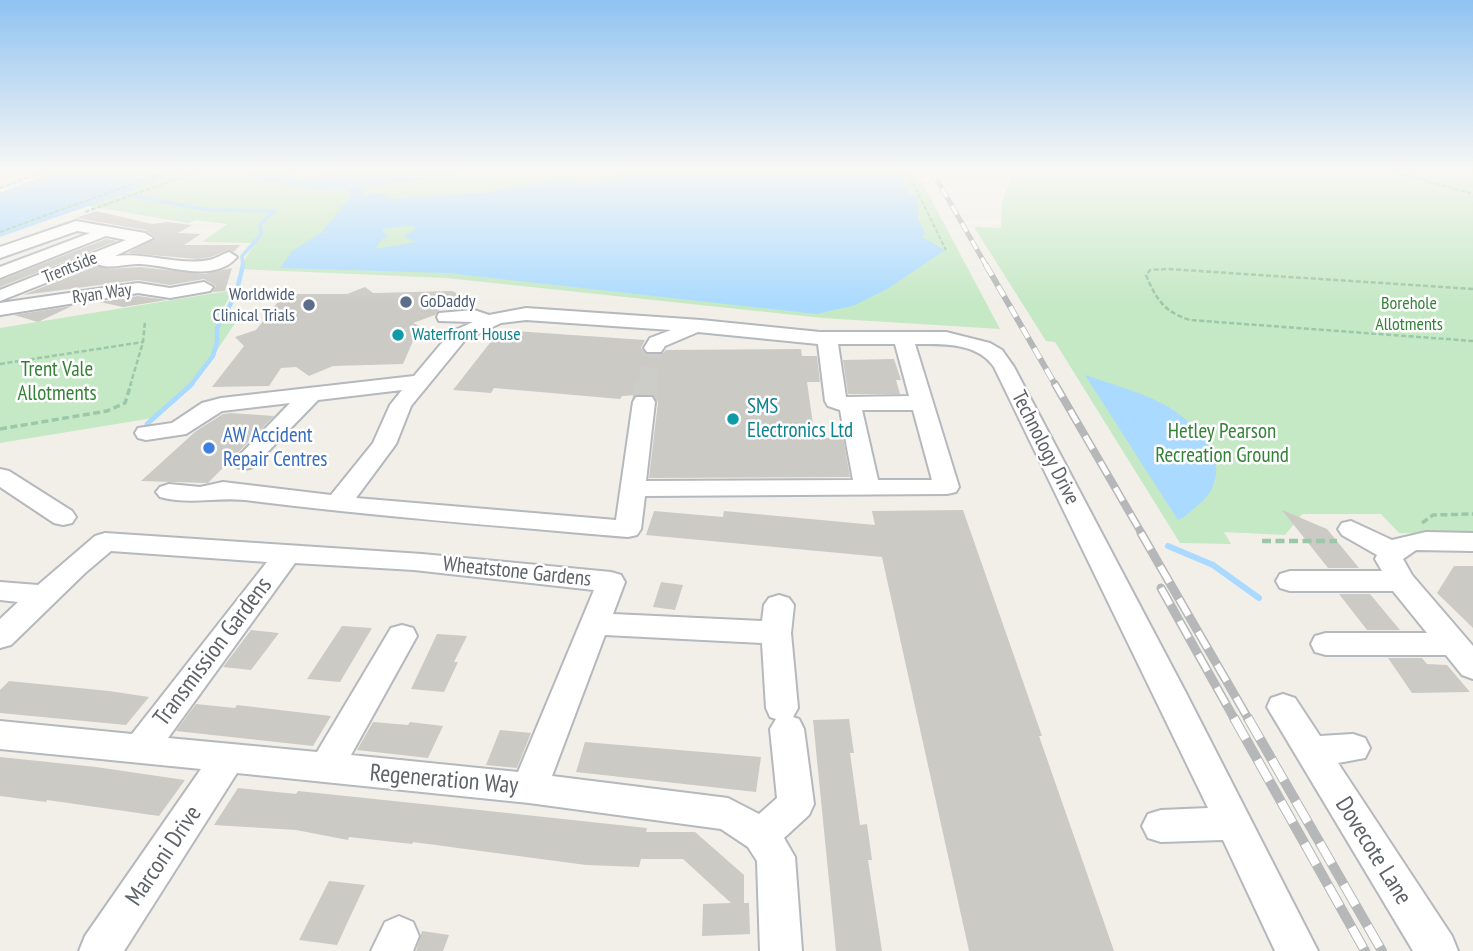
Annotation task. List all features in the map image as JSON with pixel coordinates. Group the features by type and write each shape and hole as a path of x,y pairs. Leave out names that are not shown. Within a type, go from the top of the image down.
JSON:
{"street":[{"name":"Trentside","path":"0,254 76,226 145,238 0,296"},
{"name":"Trentside","path":"0,274 109,231"},
{"name":"Trentside","path":"0,254 27,263"},
{"path":"86,261 146,259 183,265 219,265 229,257"},
{"name":"Ryan Way","path":"0,309 138,288 170,293 204,287"},
{"name":"Technology Drive","path":"488,321 511,316 543,315 827,338 960,340 995,354 1297,951"},
{"path":"446,317 474,316 488,321"},
{"path":"338,504 384,444 394,417 419,382 458,336 488,321"},
{"path":"654,348 657,342 701,326"},
{"path":"827,338 836,401 850,407"},
{"path":"632,489 947,487 903,338"},
{"path":"146,433 178,429 210,408 221,405 419,382"},
{"path":"245,462 312,394"},
{"path":"169,492 200,495 223,490 338,504 628,529 643,401"},
{"path":"850,407 855,403 922,402"},
{"path":"850,407 867,487"},
{"path":"0,476 63,517"},
{"path":"1371,541 1404,544 1420,541 1473,542"},
{"path":"1371,541 1473,667"},
{"name":"Transmission Gardens","path":"44,595 105,542 416,562"},
{"name":"Transmission Gardens","path":"139,750 288,554"},
{"name":"Wheatstone Gardens","path":"416,562 611,582 528,788"},
{"path":"1290,581 1401,581"},
{"path":"2,591 44,595"},
{"path":"0,637 44,595"},
{"path":"596,624 777,619 785,718 796,804 761,835 776,857 781,951"},
{"path":"325,769 402,636"},
{"path":"1326,644 1453,644"},
{"name":"Dovecote Lane","path":"1283,707 1437,951"},
{"name":"Regeneration Way","path":"0,735 228,760 528,788 728,814 761,835"},
{"path":"1310,751 1353,748"},
{"name":"Marconi Drive","path":"100,951 228,760"},
{"path":"1161,826 1234,823"}],"path":[{"path":"0,232 46,215"},
{"path":"931,215 946,250"},
{"path":"1473,289 1168,269 1150,270 1146,275 1161,308 1170,315 1190,320 1473,341"},
{"path":"0,429 116,408 125,403 143,342 145,321"},
{"path":"0,364 143,342"},
{"path":"1420,541 1419,526 1426,518 1433,515 1473,514"},
{"path":"1262,541 1371,541"}],"green space":[{"path":"143,215 940,215 1000,329 823,318 446,278 239,269 255,243 202,242 227,224 196,220 188,223"},
{"path":"1002,215 1473,215 1473,533 1399,533 1381,514 1302,514 1285,535 1224,532 1231,544 1180,543 1055,342 1046,341 974,227 1001,228"},
{"name":"Trent Vale Allotments","path":"228,291 231,295 217,318 239,317 200,376 153,418 0,443 0,328"}],"water":[{"path":"0,215 62,215 0,237"},
{"path":"335,215 918,215 925,233 922,237 945,250 889,288 855,305 817,314 447,273 280,268 292,251 321,233","holes":["410,225 416,228 404,237 416,242 375,249 382,239 389,237 383,229"]},
{"path":"1085,375 1137,392 1169,407 1196,429 1208,445 1216,464 1213,486 1205,499 1184,517 1178,520"}],"building":[{"path":"83,215 115,215 152,224 168,222 192,225 178,233 201,234 184,245 240,245 234,252 228,250 198,259 128,253 156,237 145,230 76,218 12,240"},
{"path":"106,239 117,241 0,287 0,280"},
{"path":"96,266 111,269 140,267 204,274 232,268 225,291 212,292 216,286 204,279 170,285 138,280 23,295"},
{"name":"Waterfront House","path":"365,287 373,293 452,291 472,300 439,310 435,315 413,323 436,333 413,341 403,364 333,366 309,376 296,367 281,368 269,386 212,387 244,346 235,337 256,330 284,294 347,294"},
{"path":"138,296 167,300 123,307 100,302"},
{"path":"72,306 38,322 14,315"},
{"name":"SMS Electronics Ltd","path":"500,330 645,340 641,348 647,355 661,355 666,350 801,349 802,356 817,356 820,382 807,382 815,438 843,438 850,477 649,478 658,402 652,394 622,396 620,399 494,388 491,393 453,390"},
{"path":"894,359 901,380 896,380 900,394 848,394 843,360"},
{"name":"AW Accident Repair Centres","path":"223,414 274,416 208,483 141,481 196,431"},
{"path":"963,510 1114,951 969,951 882,557 646,535 654,511 723,517 724,511 875,525 872,511"},
{"path":"1282,510 1327,529 1359,568 1328,568"},
{"path":"1454,566 1473,566 1473,628 1437,593"},
{"path":"661,582 683,585 675,610 653,607"},
{"path":"1339,594 1370,594 1400,630 1367,630"},
{"path":"342,626 372,628 340,682 307,679"},
{"path":"251,630 279,633 251,670 223,667"},
{"path":"437,634 467,636 454,662 458,662 444,692 411,689"},
{"path":"1388,658 1422,658 1427,664 1447,665 1470,692 1412,693"},
{"path":"9,681 149,697 126,725 0,713 0,690"},
{"path":"196,704 235,708 237,705 331,716 313,746 176,731"},
{"path":"849,719 854,753 850,753 860,825 867,824 872,860 868,860 882,951 836,951 813,720"},
{"path":"373,722 408,725 410,722 443,726 428,758 357,750"},
{"path":"500,730 531,733 517,768 486,765"},
{"path":"585,742 761,757 756,792 576,772"},
{"path":"0,757 185,780 159,816 47,800 46,802 0,796"},
{"path":"238,788 296,794 298,791 647,828 646,832 695,832 744,875 744,903 749,903 750,934 702,936 703,904 731,903 683,859 641,859 639,867 586,865 413,842 349,837 348,840 296,830 214,825"},
{"path":"329,881 365,885 337,945 299,940"},
{"path":"422,931 449,935 443,951 416,951"}],"waterway":[{"path":"243,266 242,256 261,235 260,224 270,215"},
{"path":"191,385 213,356 217,328 236,294 243,266"},
{"path":"147,424 191,385"},
{"path":"1168,546 1213,565 1259,598"}],"tunnel":[{"path":"647,386 654,348"},
{"path":"644,402 647,384"}],"railway":[{"path":"957,215 987,267"},
{"path":"986,265 1056,386"},
{"path":"1055,384 1142,534"},
{"path":"1141,533 1249,720"},
{"path":"1161,588 1235,720"},
{"path":"1234,718 1365,951"},
{"path":"1248,718 1382,951"}],"place":[{"name":"GoDaddy","path":"406,302"},
{"name":"Worldwide Clinical Trials","path":"309,305"},
{"name":"Waterfront House","path":"398,335"},
{"name":"SMS Electronics Ltd","path":"733,419"},
{"name":"AW Accident Repair Centres","path":"209,448"}],"park label":[{"name":"Borehole Allotments","path":"1409,314"},
{"name":"Hetley Pearson Recreation Ground","path":"1222,444"}]}
